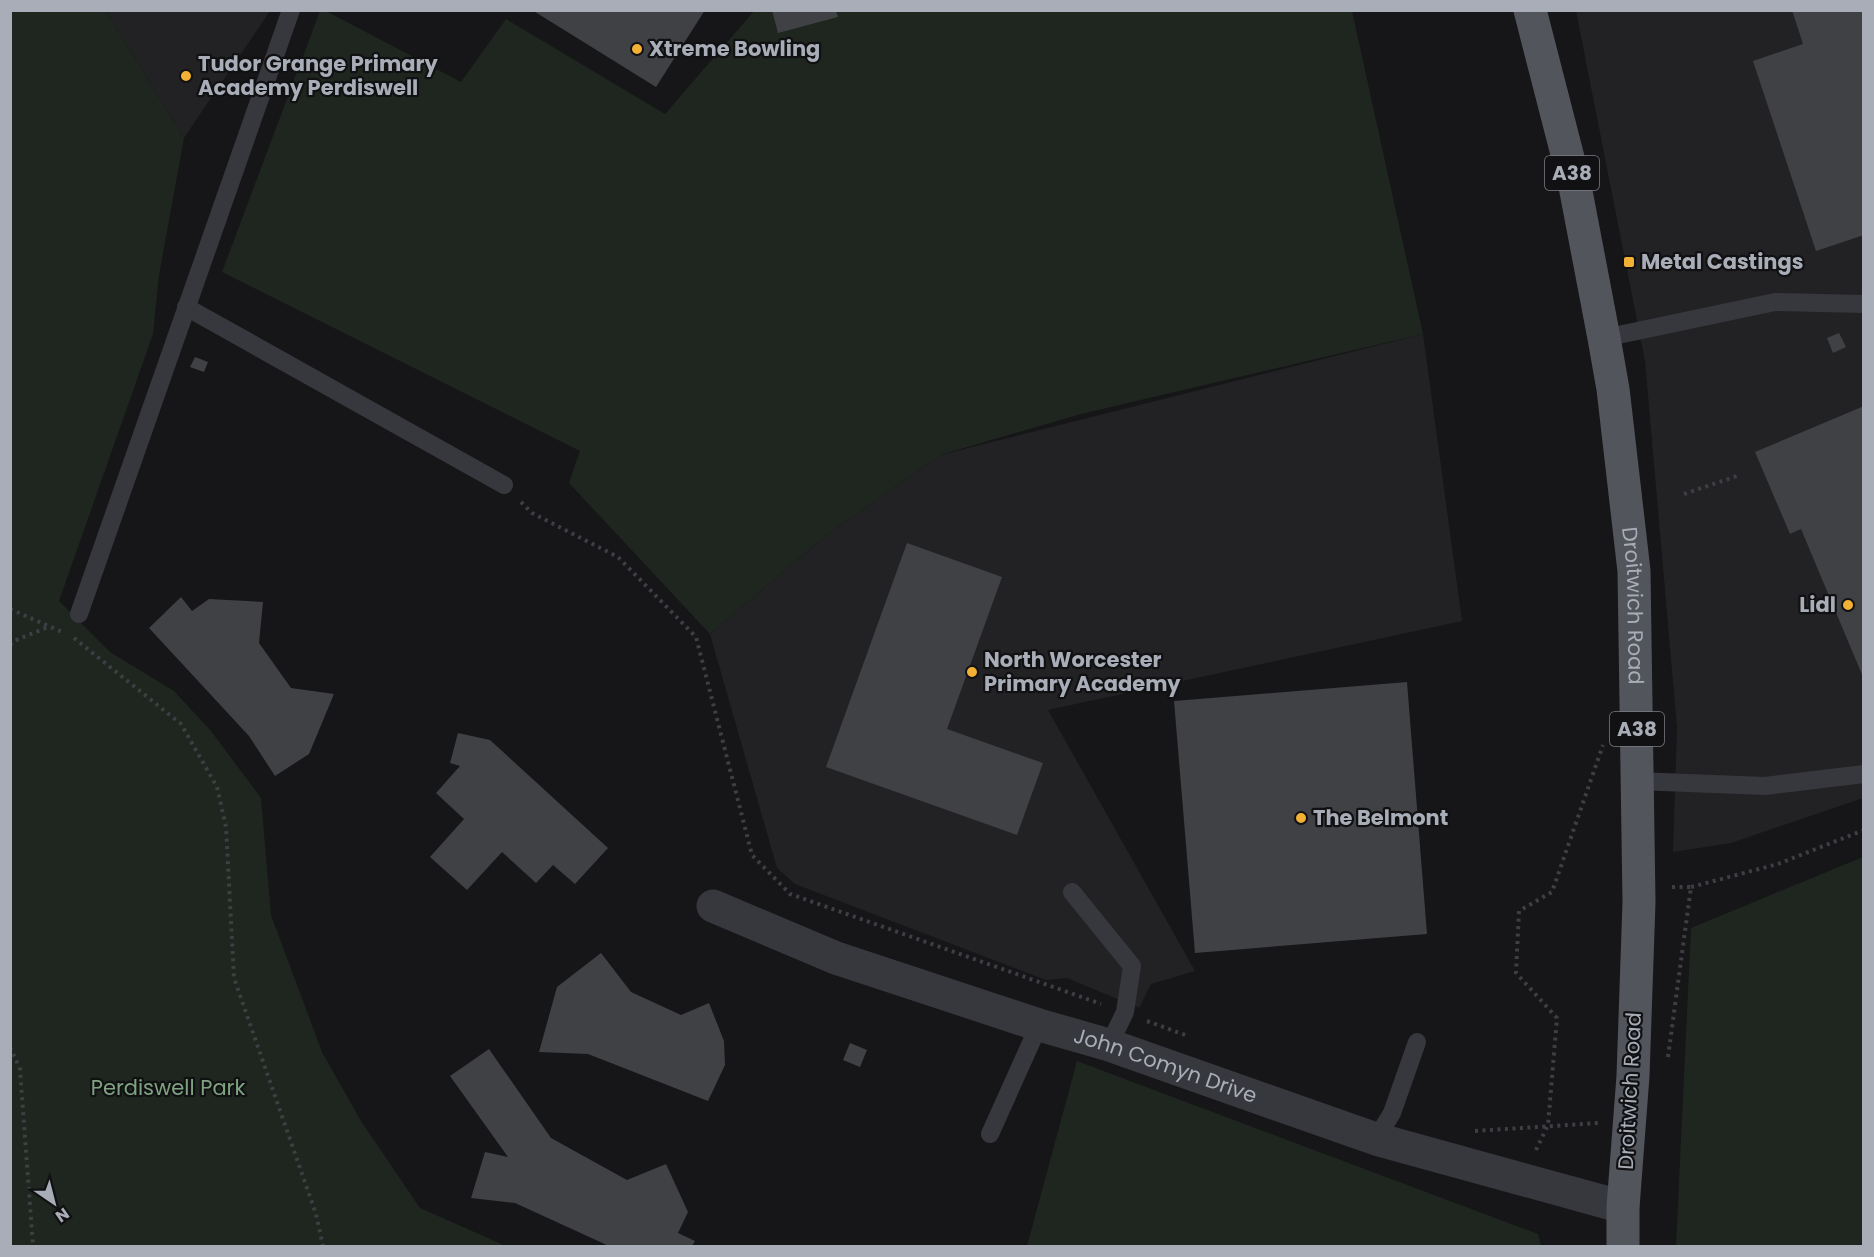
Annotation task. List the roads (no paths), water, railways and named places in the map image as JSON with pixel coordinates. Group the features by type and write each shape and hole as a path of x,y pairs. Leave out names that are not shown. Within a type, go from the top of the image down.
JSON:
{"main road":[{"name":"Droitwich Road","path":"1530,10 1574,181 1604,338 1613,389 1634,571 1638,885 1633,1076 1623,1207 1623,1246"}],"street":[{"name":"John Comyn Drive","path":"713,906 836,958 1039,1025 1109,1045 1376,1139 1623,1207"}],"lane":[{"path":"79,614 291,10"},
{"path":"1604,338 1775,302 1863,304"},
{"path":"186,306 504,484"},
{"path":"1637,781 1765,786 1863,774"},
{"path":"1072,892 1132,966 1125,1012 1109,1045"},
{"path":"990,1134 1039,1025"},
{"path":"1376,1139 1392,1113 1417,1042"}],"place":[{"name":"Xtreme Bowling","path":"637,49"},
{"name":"Tudor Grange Primary Academy Perdiswell","path":"186,76"},
{"name":"Metal Castings","path":"1629,262"},
{"name":"Lidl","path":"1848,605"},
{"name":"North Worcester Primary Academy","path":"972,672"},
{"name":"The Belmont","path":"1301,818"}],"park label":[{"name":"Perdiswell Park","path":"168,1088"}]}
